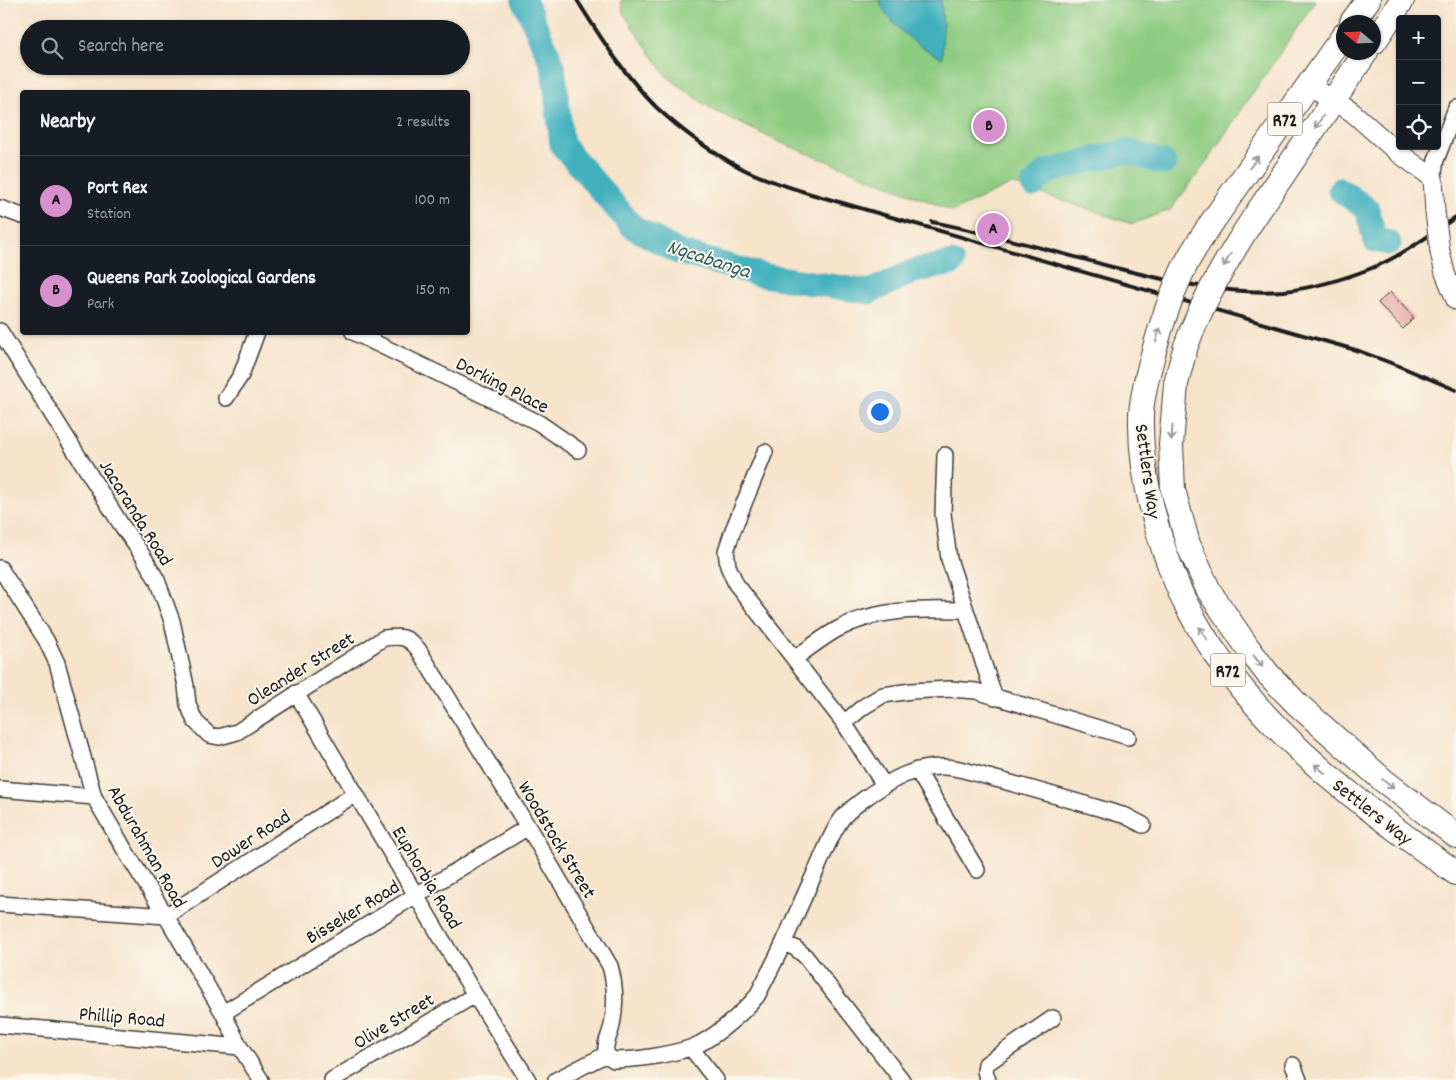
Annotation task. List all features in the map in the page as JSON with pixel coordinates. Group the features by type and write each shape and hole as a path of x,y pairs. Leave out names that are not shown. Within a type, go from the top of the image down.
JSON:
{"main road":[{"path":"1357,15 1368,0"},
{"path":"1381,32 1402,0"},
{"name":"Settlers Way","path":"1336,46 1226,202 1189,258 1167,306 1146,382 1141,415 1142,448 1149,498 1158,533 1186,605 1222,663 1244,690 1278,729 1334,781 1367,808 1456,873"},
{"name":"Settlers Way","path":"1361,60 1253,219 1213,284 1197,319 1185,348 1176,384 1171,445 1173,490 1188,544 1209,591 1268,674 1297,704 1384,781 1456,836"}],"street":[{"path":"1309,85 1352,112 1415,166 1433,178"},
{"path":"1456,108 1436,160 1433,178 1440,252 1445,273 1456,300"},
{"path":"0,208 20,215"},
{"name":"Jacaranda Road","path":"0,331 157,580 172,621 188,704 195,721 202,730"},
{"path":"226,398 241,375 256,335"},
{"name":"Dorking Place","path":"359,335 539,423 578,450"},
{"path":"765,452 733,530 726,552 728,566 736,584 844,724 884,785"},
{"path":"945,455 943,514 949,559 995,698"},
{"name":"Abdurahman Road","path":"0,568 46,640 57,663 94,797 166,916 223,1013 240,1047 261,1080"},
{"path":"794,659 837,629 861,618 889,612 965,610"},
{"name":"Oleander Street","path":"202,730 208,735 219,737 237,732 384,638 394,637 410,640 418,649"},
{"name":"Woodstock Street","path":"418,649 528,827 610,966 613,976 614,1000 612,1024 606,1049 610,1057"},
{"path":"844,724 863,707 883,695 950,689 976,691 1128,737"},
{"name":"Euphorbia Road","path":"296,693 475,995 528,1080"},
{"path":"556,1080 610,1057 638,1059 691,1048 727,1024 757,996 784,943 828,844 843,817 851,808 884,785 905,774 917,770 953,768 1126,816 1143,825"},
{"path":"917,770 977,870"},
{"path":"0,789 94,797"},
{"name":"Dower Road","path":"166,916 355,794"},
{"name":"Bisseker Road","path":"223,1013 528,827"},
{"path":"0,904 166,916"},
{"path":"784,943 795,948 805,956 902,1080"},
{"name":"Olive Street","path":"332,1080 475,995"},
{"path":"988,1080 985,1071 986,1064 1053,1018"},
{"name":"Phillip Road","path":"0,1025 240,1047"},
{"path":"691,1048 716,1080"},
{"path":"1293,1065 1299,1080"}],"green space":[{"path":"621,0 1316,0 1198,174 1170,210 1132,224 1012,184 953,211 779,142 713,110 666,76 623,13"}],"water":[{"path":"879,0 941,0 943,25 942,58 914,42 905,34 889,18"}],"building":[{"path":"1390,292 1414,318 1403,329 1378,303"}],"waterway":[{"name":"Nqcabanga","path":"524,0 553,66 562,145 633,227 678,252 761,275 869,292 914,271 952,263"},
{"name":"Nqcabanga","path":"1033,185 1046,172 1126,151 1164,163"},
{"name":"Nqcabanga","path":"1340,190 1367,209 1375,240 1389,243"}],"railway":[{"path":"577,0 623,69 656,107 676,125 709,149 751,173 811,194 1359,351 1456,390"},
{"path":"932,222 1000,237 1176,282 1219,289 1262,292 1295,290 1318,285 1372,268 1405,251 1456,217"}],"place":[{"name":"Queens Park Zoological Gardens","path":"989,126"},
{"name":"Port Rex","path":"993,229"}]}
